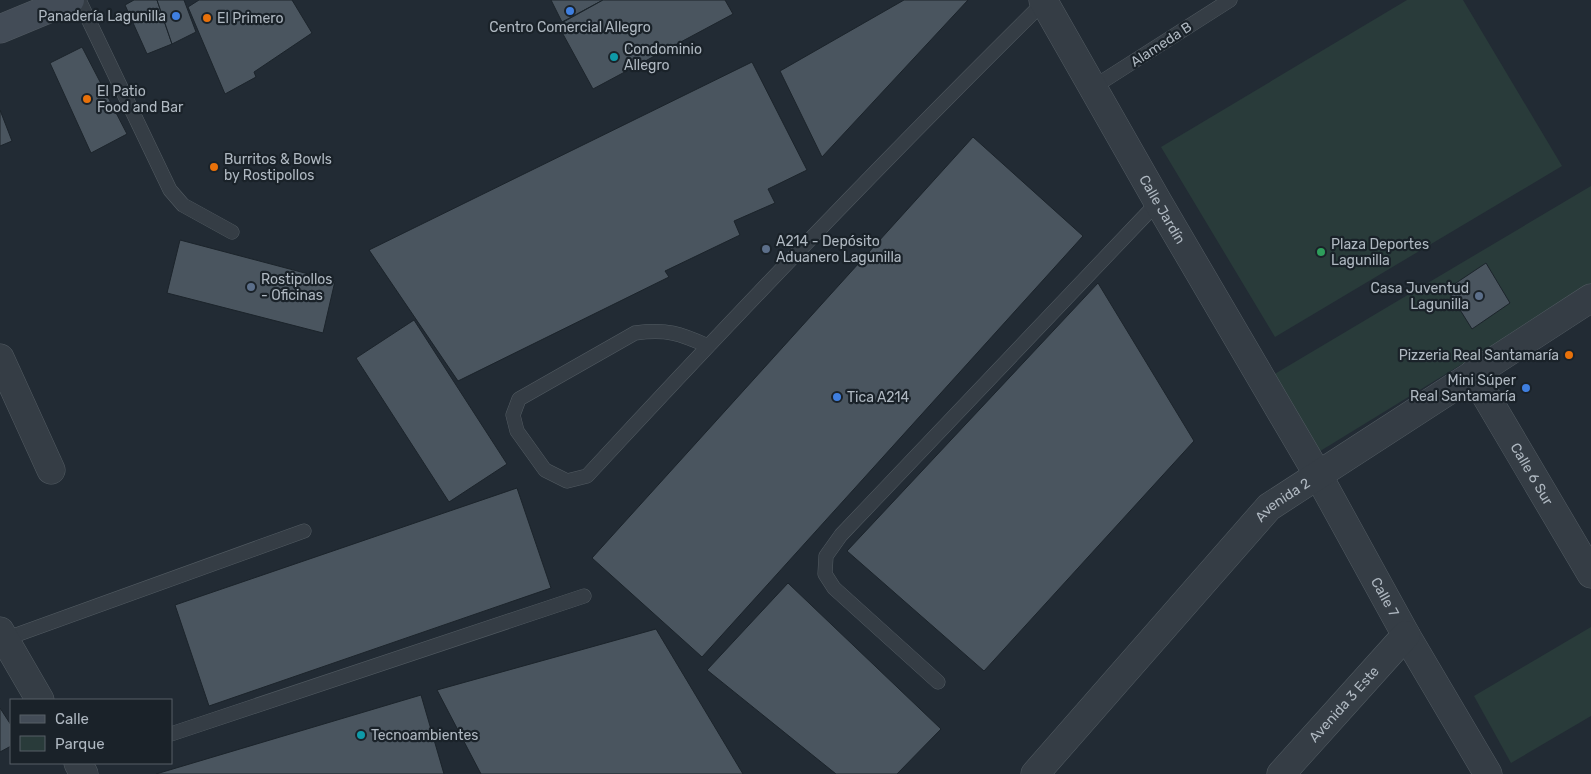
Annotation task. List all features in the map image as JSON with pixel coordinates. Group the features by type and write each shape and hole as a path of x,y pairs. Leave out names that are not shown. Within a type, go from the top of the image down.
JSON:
{"main road":[{"path":"0,29 70,0"}],"street":[{"name":"Calle Jardín","path":"1043,1 1284,417"},
{"name":"Avenida 2","path":"1035,774 1269,507 1591,298"},
{"path":"0,358 51,470"},
{"name":"Calle 6 Sur","path":"1473,374 1591,574"},
{"name":"Calle 7","path":"1284,417 1406,635 1488,774"},
{"path":"2,635 39,699"},
{"name":"Avenida 3 Este","path":"1281,774 1406,635"}],"lane":[{"path":"79,0 170,190 183,205 232,232"},
{"name":"Alameda B","path":"1092,88 1230,0"},
{"path":"708,346 680,333 656,330 635,333 520,399 513,415 517,431 545,470 567,481 587,476 708,346 1043,1"},
{"path":"938,682 834,588 825,574 826,556 841,535 1158,202"},
{"path":"2,635 304,531"},
{"path":"172,734 584,596"}],"green space":[{"name":"Plaza Deportes Lagunilla","path":"1407,0 1463,0 1562,166 1275,337 1161,147"},
{"path":"1591,186 1591,285 1317,453 1273,375"},
{"path":"1591,627 1591,716 1511,763 1474,696"}],"building":[{"path":"134,0 157,0 172,44 147,54 125,5"},
{"name":"Panadería Lagunilla","path":"157,0 184,0 196,32 172,44"},
{"path":"199,0 292,0 312,33 254,72 256,77 225,94 188,7"},
{"name":"Centro Comercial Allegro","path":"551,0 603,0 562,22"},
{"name":"Condominio Allegro","path":"603,0 725,0 733,14 593,89 558,25"},
{"path":"904,0 968,0 822,157 780,71"},
{"name":"El Patio Food and Bar","path":"82,47 127,134 91,153 50,63"},
{"path":"752,62 807,170 768,189 775,203 734,221 740,235 665,271 669,277 458,381 369,250"},
{"path":"0,110 12,141 0,146"},
{"name":"Tica A214","path":"973,137 1083,236 702,657 592,558"},
{"name":"Rostipollos - Oficinas","path":"180,240 335,281 323,333 167,293"},
{"name":"Casa Juventud Lagunilla","path":"1486,263 1510,303 1472,329 1447,289"},
{"path":"1098,283 1194,441 984,671 847,551"},
{"path":"414,320 507,464 449,502 356,358"},
{"path":"517,488 551,588 209,706 175,605"},
{"path":"788,583 941,729 897,774 836,774 707,670"},
{"path":"656,629 743,774 481,774 437,690"},
{"name":"Tecnoambientes","path":"421,695 444,774 156,774"},
{"path":"0,708 10,723 10,747 0,752"}],"place":[{"name":"Centro Comercial Allegro","path":"570,11"},
{"name":"Panadería Lagunilla","path":"176,16"},
{"name":"El Primero","path":"207,18"},
{"name":"Condominio Allegro","path":"614,57"},
{"name":"El Patio Food and Bar","path":"87,99"},
{"name":"Burritos & Bowls by Rostipollos","path":"214,167"},
{"name":"A214 - Depósito Aduanero Lagunilla","path":"766,249"},
{"name":"Plaza Deportes Lagunilla","path":"1321,252"},
{"name":"Rostipollos - Oficinas","path":"251,287"},
{"name":"Casa Juventud Lagunilla","path":"1479,296"},
{"name":"Pizzeria Real Santamaría","path":"1569,355"},
{"name":"Mini Súper Real Santamaría","path":"1526,388"},
{"name":"Tica A214","path":"837,397"},
{"name":"Tecnoambientes","path":"361,735"}]}
